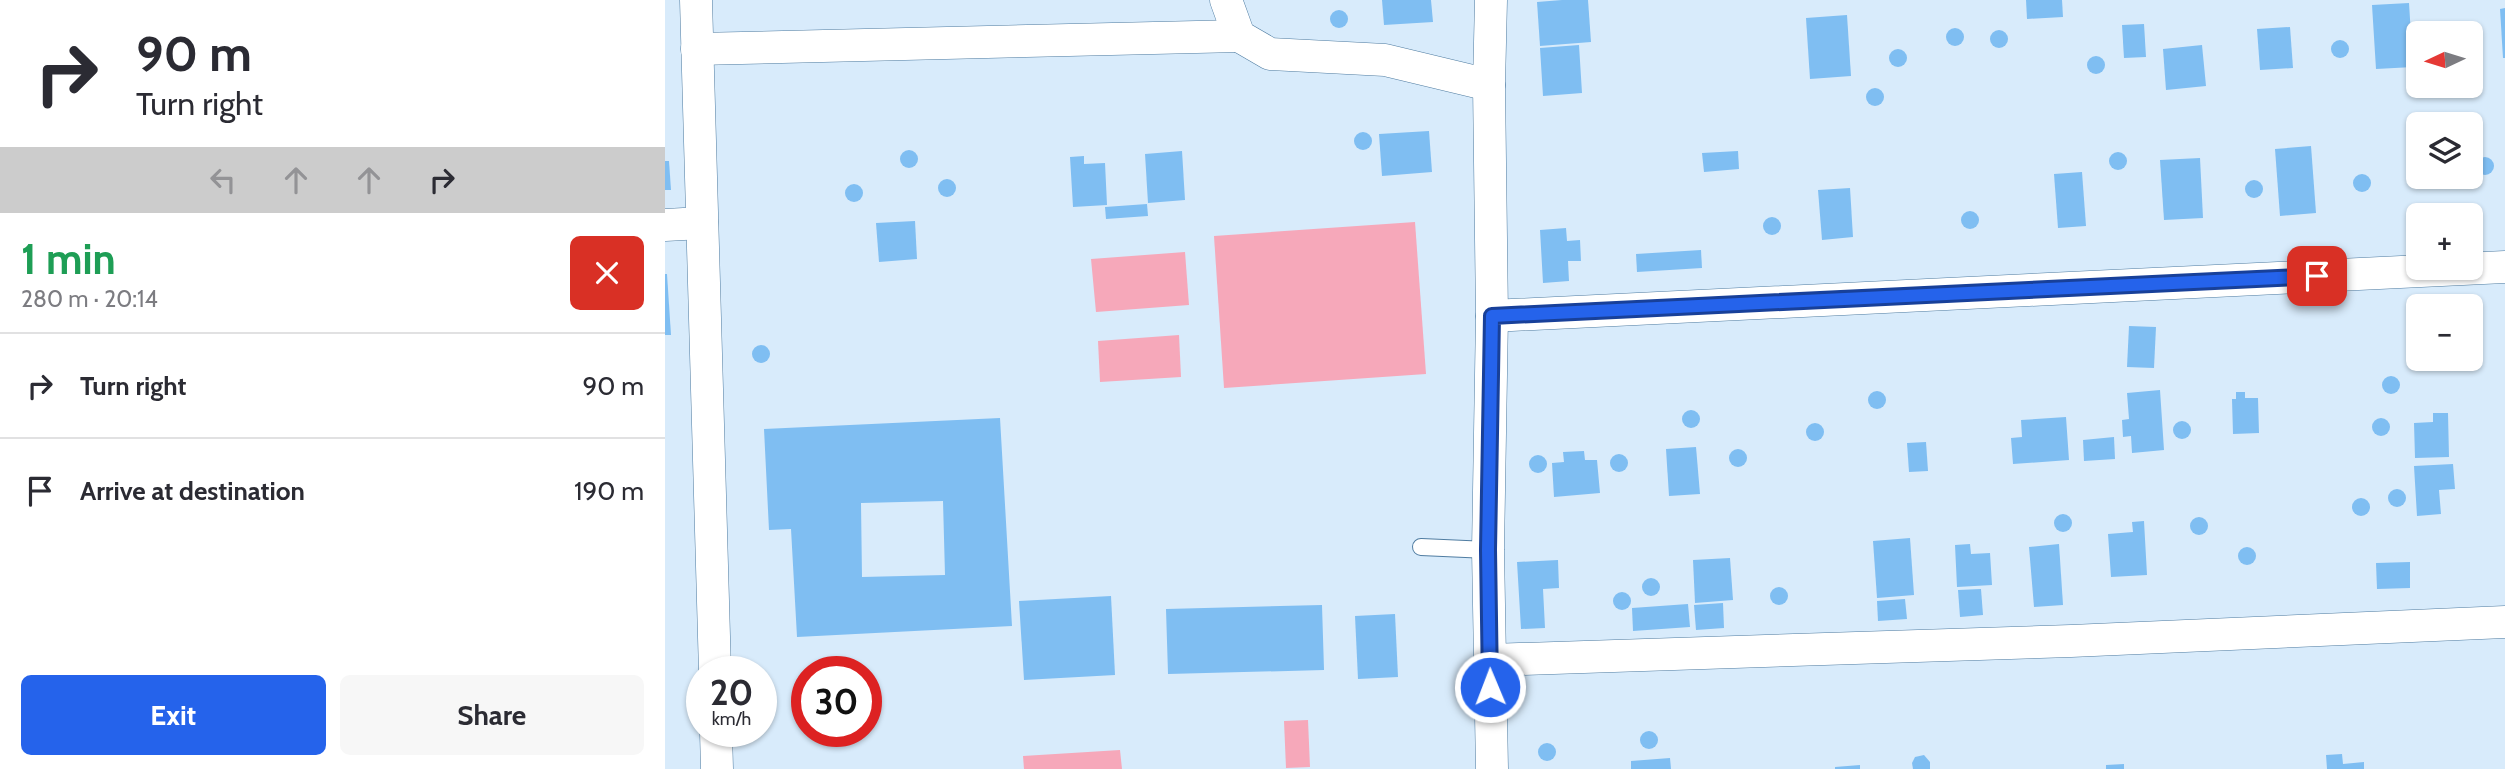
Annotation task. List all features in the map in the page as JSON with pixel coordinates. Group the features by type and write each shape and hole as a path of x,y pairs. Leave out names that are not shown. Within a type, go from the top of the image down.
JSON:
{"street":[{"path":"696,0 715,656"},
{"path":"1226,0 1240,36"},
{"path":"1491,0 1489,85 1492,316 1488,550 1492,769"},
{"path":"697,49 1240,36 1270,54 1385,61 1489,85"},
{"path":"665,225 702,223"},
{"path":"1492,316 2505,267"},
{"path":"1490,660 2058,641 2505,622"},
{"path":"716,747 717,769"}],"lane":[{"path":"1422,547 1488,550"}],"shaded area":[{"path":"1415,222 1426,374 1224,388 1214,236"},
{"path":"1185,252 1189,305 1096,312 1091,259"},
{"path":"1179,335 1181,377 1100,382 1098,341"},
{"path":"1308,720 1310,767 1286,768 1284,721"},
{"path":"1120,750 1122,769 1024,769 1023,756"}],"building":[{"path":"1382,0 1431,0 1433,22 1384,25"},
{"path":"1588,0 1591,42 1540,46 1537,2"},
{"path":"2026,0 2062,0 2063,17 2027,19"},
{"path":"2409,3 2410,21 2406,21 2406,67 2376,69 2372,5"},
{"path":"2505,8 2505,58 2503,58 2500,9"},
{"path":"1335,10 1343,10 1348,19 1346,26 1335,28 1330,23 1330,15"},
{"path":"1847,15 1851,76 1810,79 1806,18"},
{"path":"2144,24 2146,57 2124,58 2122,25"},
{"path":"2290,27 2293,68 2260,70 2257,29"},
{"path":"1951,28 1959,28 1964,37 1962,44 1951,46 1946,41 1946,33"},
{"path":"1995,30 2003,30 2008,39 2006,46 1995,48 1990,43 1990,35"},
{"path":"2336,40 2344,40 2349,49 2347,56 2336,58 2331,53 2331,45"},
{"path":"1579,45 1582,93 1543,96 1540,48"},
{"path":"2202,45 2206,86 2166,90 2163,49"},
{"path":"1894,49 1902,49 1907,58 1905,65 1894,67 1889,62 1889,54"},
{"path":"2092,56 2100,56 2105,65 2103,72 2092,74 2087,69 2087,61"},
{"path":"1871,88 1879,88 1884,97 1882,104 1871,106 1866,101 1866,93"},
{"path":"1429,131 1432,172 1382,176 1379,134"},
{"path":"1359,132 1367,132 1372,141 1370,148 1359,150 1354,145 1354,137"},
{"path":"2311,146 2316,213 2280,216 2275,149"},
{"path":"905,150 913,150 918,159 916,166 905,168 900,163 900,155"},
{"path":"1182,151 1185,200 1148,203 1145,154"},
{"path":"1738,151 1739,169 1704,172 1702,153"},
{"path":"2114,152 2122,152 2127,161 2125,168 2114,170 2109,165 2109,157"},
{"path":"1084,156 1084,164 1105,163 1107,205 1073,207 1070,157"},
{"path":"2483,157 2489,157 2494,162 2492,173 2483,175"},
{"path":"2200,158 2203,218 2164,220 2160,160"},
{"path":"665,161 669,161 671,190 665,190"},
{"path":"2082,172 2086,226 2058,228 2054,174"},
{"path":"2358,174 2366,174 2371,183 2369,190 2358,192 2353,187 2353,179"},
{"path":"943,179 951,179 956,188 954,195 943,197 938,192 938,184"},
{"path":"2250,180 2258,180 2263,189 2261,196 2250,198 2245,193 2245,185"},
{"path":"850,184 858,184 863,193 861,200 850,202 845,197 845,189"},
{"path":"1850,188 1853,237 1822,240 1818,190"},
{"path":"1147,204 1148,216 1106,219 1105,207"},
{"path":"1966,211 1974,211 1979,220 1977,227 1966,229 1961,224 1961,216"},
{"path":"1768,217 1776,217 1781,226 1779,233 1768,235 1763,230 1763,222"},
{"path":"915,221 917,259 879,262 876,223"},
{"path":"1566,228 1567,241 1580,240 1581,261 1568,261 1569,281 1543,283 1540,230"},
{"path":"1701,250 1702,268 1637,272 1636,254"},
{"path":"667,274 671,335 665,335"},
{"path":"2129,326 2156,327 2154,368 2127,367"},
{"path":"757,345 765,345 770,354 768,361 757,363 752,358 752,350"},
{"path":"2387,376 2395,376 2400,385 2398,392 2387,394 2382,389 2382,381"},
{"path":"2160,390 2164,450 2132,453 2131,436 2123,437 2122,420 2129,419 2127,393"},
{"path":"1873,391 1881,391 1886,400 1884,407 1873,409 1868,404 1868,396"},
{"path":"2236,392 2245,392 2245,398 2258,398 2259,433 2233,434 2232,399 2236,399"},
{"path":"1687,410 1695,410 1700,419 1698,426 1687,428 1682,423 1682,415"},
{"path":"2433,413 2448,413 2449,457 2415,458 2414,423 2433,422"},
{"path":"2066,417 2069,460 2013,464 2011,438 2022,437 2021,420"},
{"path":"1000,418 1012,626 797,637 791,529 769,530 764,429","holes":["943,501 945,575 862,577 861,503"]},
{"path":"2377,418 2385,418 2390,427 2388,434 2377,436 2372,431 2372,423"},
{"path":"2178,421 2186,421 2191,430 2189,437 2178,439 2173,434 2173,426"},
{"path":"1811,423 1819,423 1824,432 1822,439 1811,441 1806,436 1806,428"},
{"path":"2114,437 2115,459 2084,461 2083,440"},
{"path":"1926,442 1928,471 1909,472 1907,443"},
{"path":"1696,447 1700,494 1669,496 1666,449"},
{"path":"1734,449 1742,449 1747,458 1745,465 1734,467 1729,462 1729,454"},
{"path":"1584,451 1585,460 1597,460 1600,493 1554,497 1552,463 1564,462 1563,452"},
{"path":"1615,454 1623,454 1628,463 1626,470 1615,472 1610,467 1610,459"},
{"path":"1534,455 1542,455 1547,464 1545,471 1534,473 1529,468 1529,460"},
{"path":"2453,464 2455,489 2439,490 2441,514 2417,516 2414,466"},
{"path":"2393,489 2401,489 2406,498 2404,505 2393,507 2388,502 2388,494"},
{"path":"2357,498 2365,498 2370,507 2368,514 2357,516 2352,511 2352,503"},
{"path":"2059,514 2067,514 2072,523 2070,530 2059,532 2054,527 2054,519"},
{"path":"2195,517 2203,517 2208,526 2206,533 2195,535 2190,530 2190,522"},
{"path":"2144,521 2147,575 2111,577 2108,534 2133,532 2132,522"},
{"path":"1910,538 1914,595 1877,598 1873,541"},
{"path":"1970,544 1971,554 1990,553 1992,585 1957,587 1955,545"},
{"path":"2059,544 2063,605 2034,607 2029,547"},
{"path":"2243,547 2251,547 2256,556 2254,563 2243,565 2238,560 2238,552"},
{"path":"1730,558 1733,600 1695,603 1693,560"},
{"path":"1558,560 1559,588 1543,589 1545,628 1521,629 1517,562"},
{"path":"2410,562 2410,588 2377,589 2376,563"},
{"path":"1647,578 1655,578 1660,587 1658,594 1647,596 1642,591 1642,583"},
{"path":"1775,587 1783,587 1788,596 1786,603 1775,605 1770,600 1770,592"},
{"path":"1981,589 1983,615 1960,617 1958,590"},
{"path":"1618,592 1626,592 1631,601 1629,608 1618,610 1613,605 1613,597"},
{"path":"1111,596 1115,675 1024,680 1019,601"},
{"path":"1905,599 1907,619 1878,621 1877,601"},
{"path":"1723,603 1724,628 1696,630 1694,605"},
{"path":"1688,604 1690,627 1633,631 1632,608"},
{"path":"1322,605 1324,670 1168,674 1166,609"},
{"path":"1395,614 1398,677 1358,679 1355,616"},
{"path":"1645,731 1653,731 1658,740 1656,747 1645,749 1640,744 1640,736"},
{"path":"1543,743 1551,743 1556,752 1554,759 1543,761 1538,756 1538,748"},
{"path":"2342,754 2343,764 2364,762 2364,769 2327,769 2326,755"},
{"path":"1924,755 1930,762 1930,769 1913,769 1915,757"},
{"path":"1670,758 1671,769 1631,769 1631,761"},
{"path":"2124,764 2124,769 2106,769 2106,765"},
{"path":"1860,765 1860,769 1835,769 1835,767"}],"route":[{"path":"1490,687 1488,550 1492,316 2317,276"}]}
